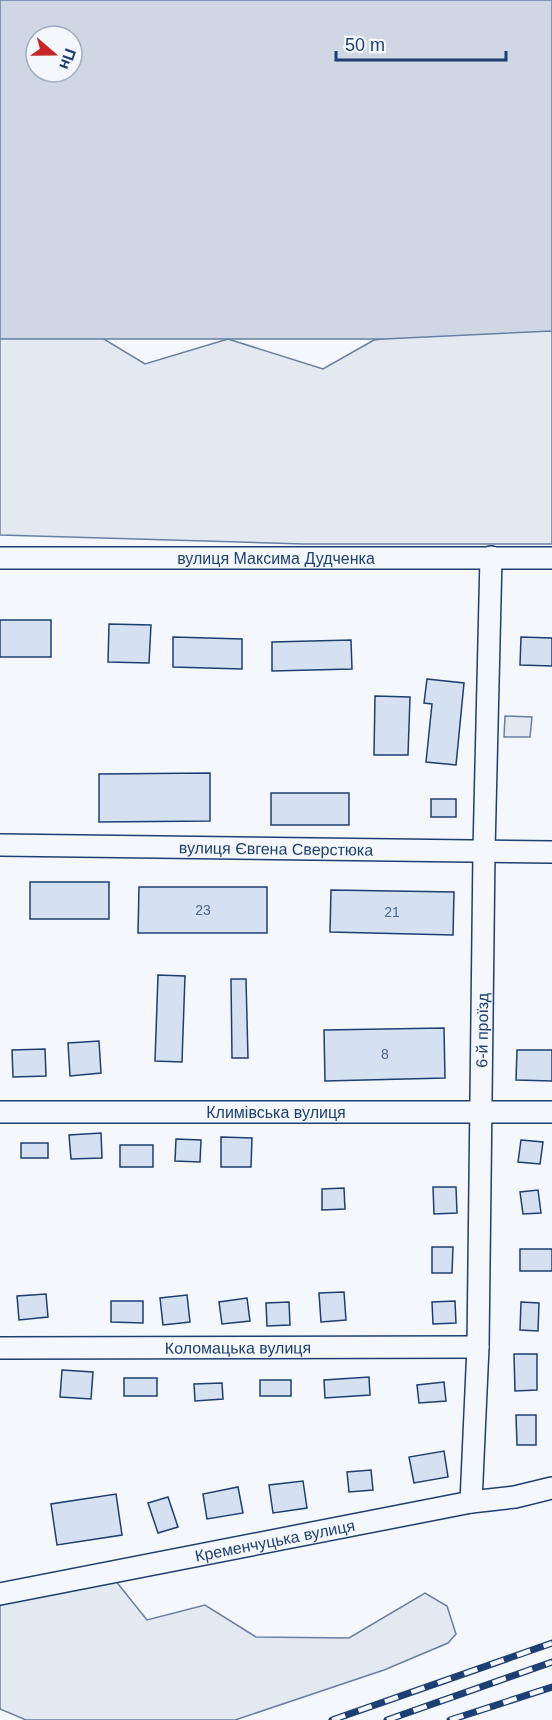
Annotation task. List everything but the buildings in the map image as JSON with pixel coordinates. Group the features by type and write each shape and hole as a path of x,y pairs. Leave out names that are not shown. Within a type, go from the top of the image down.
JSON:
{"street":[{"name":"6-й проїзд","path":"471,1502 478,1347 484,851 491,557"},
{"name":"вулиця Максима Дудченка","path":"0,558 552,558"},
{"name":"вулиця Євгена Сверстюка","path":"0,845 552,852"},
{"name":"Климівська вулиця","path":"0,1112 552,1112"},
{"name":"Коломацька вулиця","path":"0,1348 478,1347"},
{"name":"Кременчуцька вулиця","path":"0,1594 471,1502 515,1497 552,1488"}],"shaded area":[{"path":"0,0 552,0 552,331 384,339 0,339"},
{"path":"0,330 89,330 145,364 228,339 323,369 374,340 430,332 552,331 552,544 303,544 0,535"},
{"path":"505,716 532,717 530,737 504,737"},
{"path":"115,1580 147,1620 205,1605 256,1637 349,1638 425,1593 447,1606 456,1634 448,1643 384,1670 235,1720 26,1720 0,1709 0,1602"}],"railway":[{"path":"332,1720 552,1643"},
{"path":"387,1720 552,1662"},
{"path":"450,1720 552,1687"}]}
